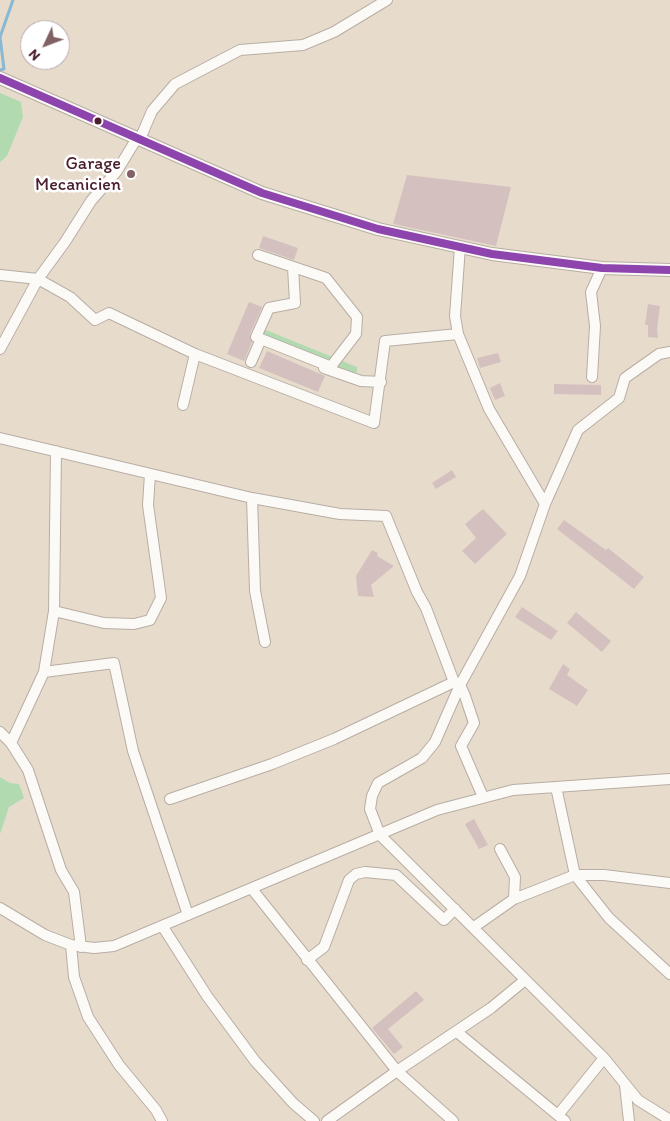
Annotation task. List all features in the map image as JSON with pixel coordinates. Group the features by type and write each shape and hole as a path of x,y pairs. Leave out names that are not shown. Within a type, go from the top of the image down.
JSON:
{"main road":[{"path":"1,79 226,178 281,199 408,237 492,254 602,268 670,270"}],"street":[{"path":"0,349 38,280 65,242 90,201 117,171 138,138 152,111 175,84 240,50 303,45 334,32 387,0"},
{"path":"460,247 455,316 458,334 489,409 545,504"},
{"path":"258,254 326,278 357,317 356,334 329,368"},
{"path":"293,266 295,303 273,306 267,310 256,337 361,381 381,382"},
{"path":"592,377 595,326 591,292 602,268"},
{"path":"0,275 38,280 70,297 95,320 109,313 195,354 374,422 386,341 458,334"},
{"path":"251,362 261,339"},
{"path":"670,352 659,354 625,378 619,398 578,430 545,504 520,576 457,683 445,725 427,753 411,765 378,783 374,790 370,809 380,835 604,1058 638,1100 670,1120"},
{"path":"182,404 195,354"},
{"path":"317,365 329,368"},
{"path":"0,438 252,498 340,514 386,516 474,723 461,746 483,797"},
{"path":"11,743 44,672 54,611 56,452"},
{"path":"54,611 104,623 134,624 150,620 161,598 148,505 150,474"},
{"path":"252,498 255,591 265,642"},
{"path":"44,672 114,663 133,751 188,915"},
{"path":"170,799 272,764 334,739 457,683"},
{"path":"0,732 11,743 28,770 61,870 74,892 76,946 74,977 88,1017 119,1065 156,1110 162,1121"},
{"path":"0,908 45,935 76,946 114,946 163,928 188,915 438,810 513,790 670,779"},
{"path":"556,787 575,875 609,918 670,974"},
{"path":"500,849 514,877 514,899"},
{"path":"307,960 324,947 349,880 356,874 365,872 396,875 444,920 456,909"},
{"path":"474,927 514,899 575,875 604,875 670,883"},
{"path":"252,889 397,1071 453,1121"},
{"path":"163,928 207,996 255,1061 292,1103 314,1121"},
{"path":"327,1121 397,1071 492,1008 525,980"},
{"path":"457,1032 562,1118 604,1058"},
{"path":"625,1083 629,1121"}],"green space":[{"path":"0,93 21,102 23,117 7,156 0,162"},
{"path":"261,328 357,367 357,372 355,373 259,336"},
{"path":"0,777 10,783 19,784 24,798 9,807 0,834"}],"building":[{"path":"407,175 511,187 496,246 393,224"},
{"path":"263,236 298,248 294,260 259,248"},
{"path":"249,302 262,307 250,334 252,342 244,361 227,354"},
{"path":"648,304 660,306 658,338 648,337 648,325 645,325"},
{"path":"267,351 325,376 318,392 259,368"},
{"path":"498,353 501,362 480,368 477,358"},
{"path":"500,383 505,396 495,400 490,388"},
{"path":"554,384 601,385 601,395 554,394"},
{"path":"452,470 456,477 436,489 432,483"},
{"path":"483,509 507,534 475,564 462,551 476,538 465,524"},
{"path":"564,520 606,550 608,548 644,577 634,589 557,529"},
{"path":"372,550 378,553 377,556 394,566 371,585 374,597 358,596 356,576"},
{"path":"522,607 558,631 551,640 515,617"},
{"path":"576,612 611,641 602,652 567,623"},
{"path":"563,664 570,669 567,675 588,690 577,706 549,689"},
{"path":"474,819 488,845 479,849 465,824"},
{"path":"416,991 424,1000 388,1029 403,1047 394,1054 372,1028"}],"waterway":[{"path":"0,70 4,69 0,37 13,0"}],"transit line":[{"path":"0,78 262,193 378,229 492,254 602,268 670,270"}],"place":[{"name":"Garage Mecanicien","path":"131,174"}]}
